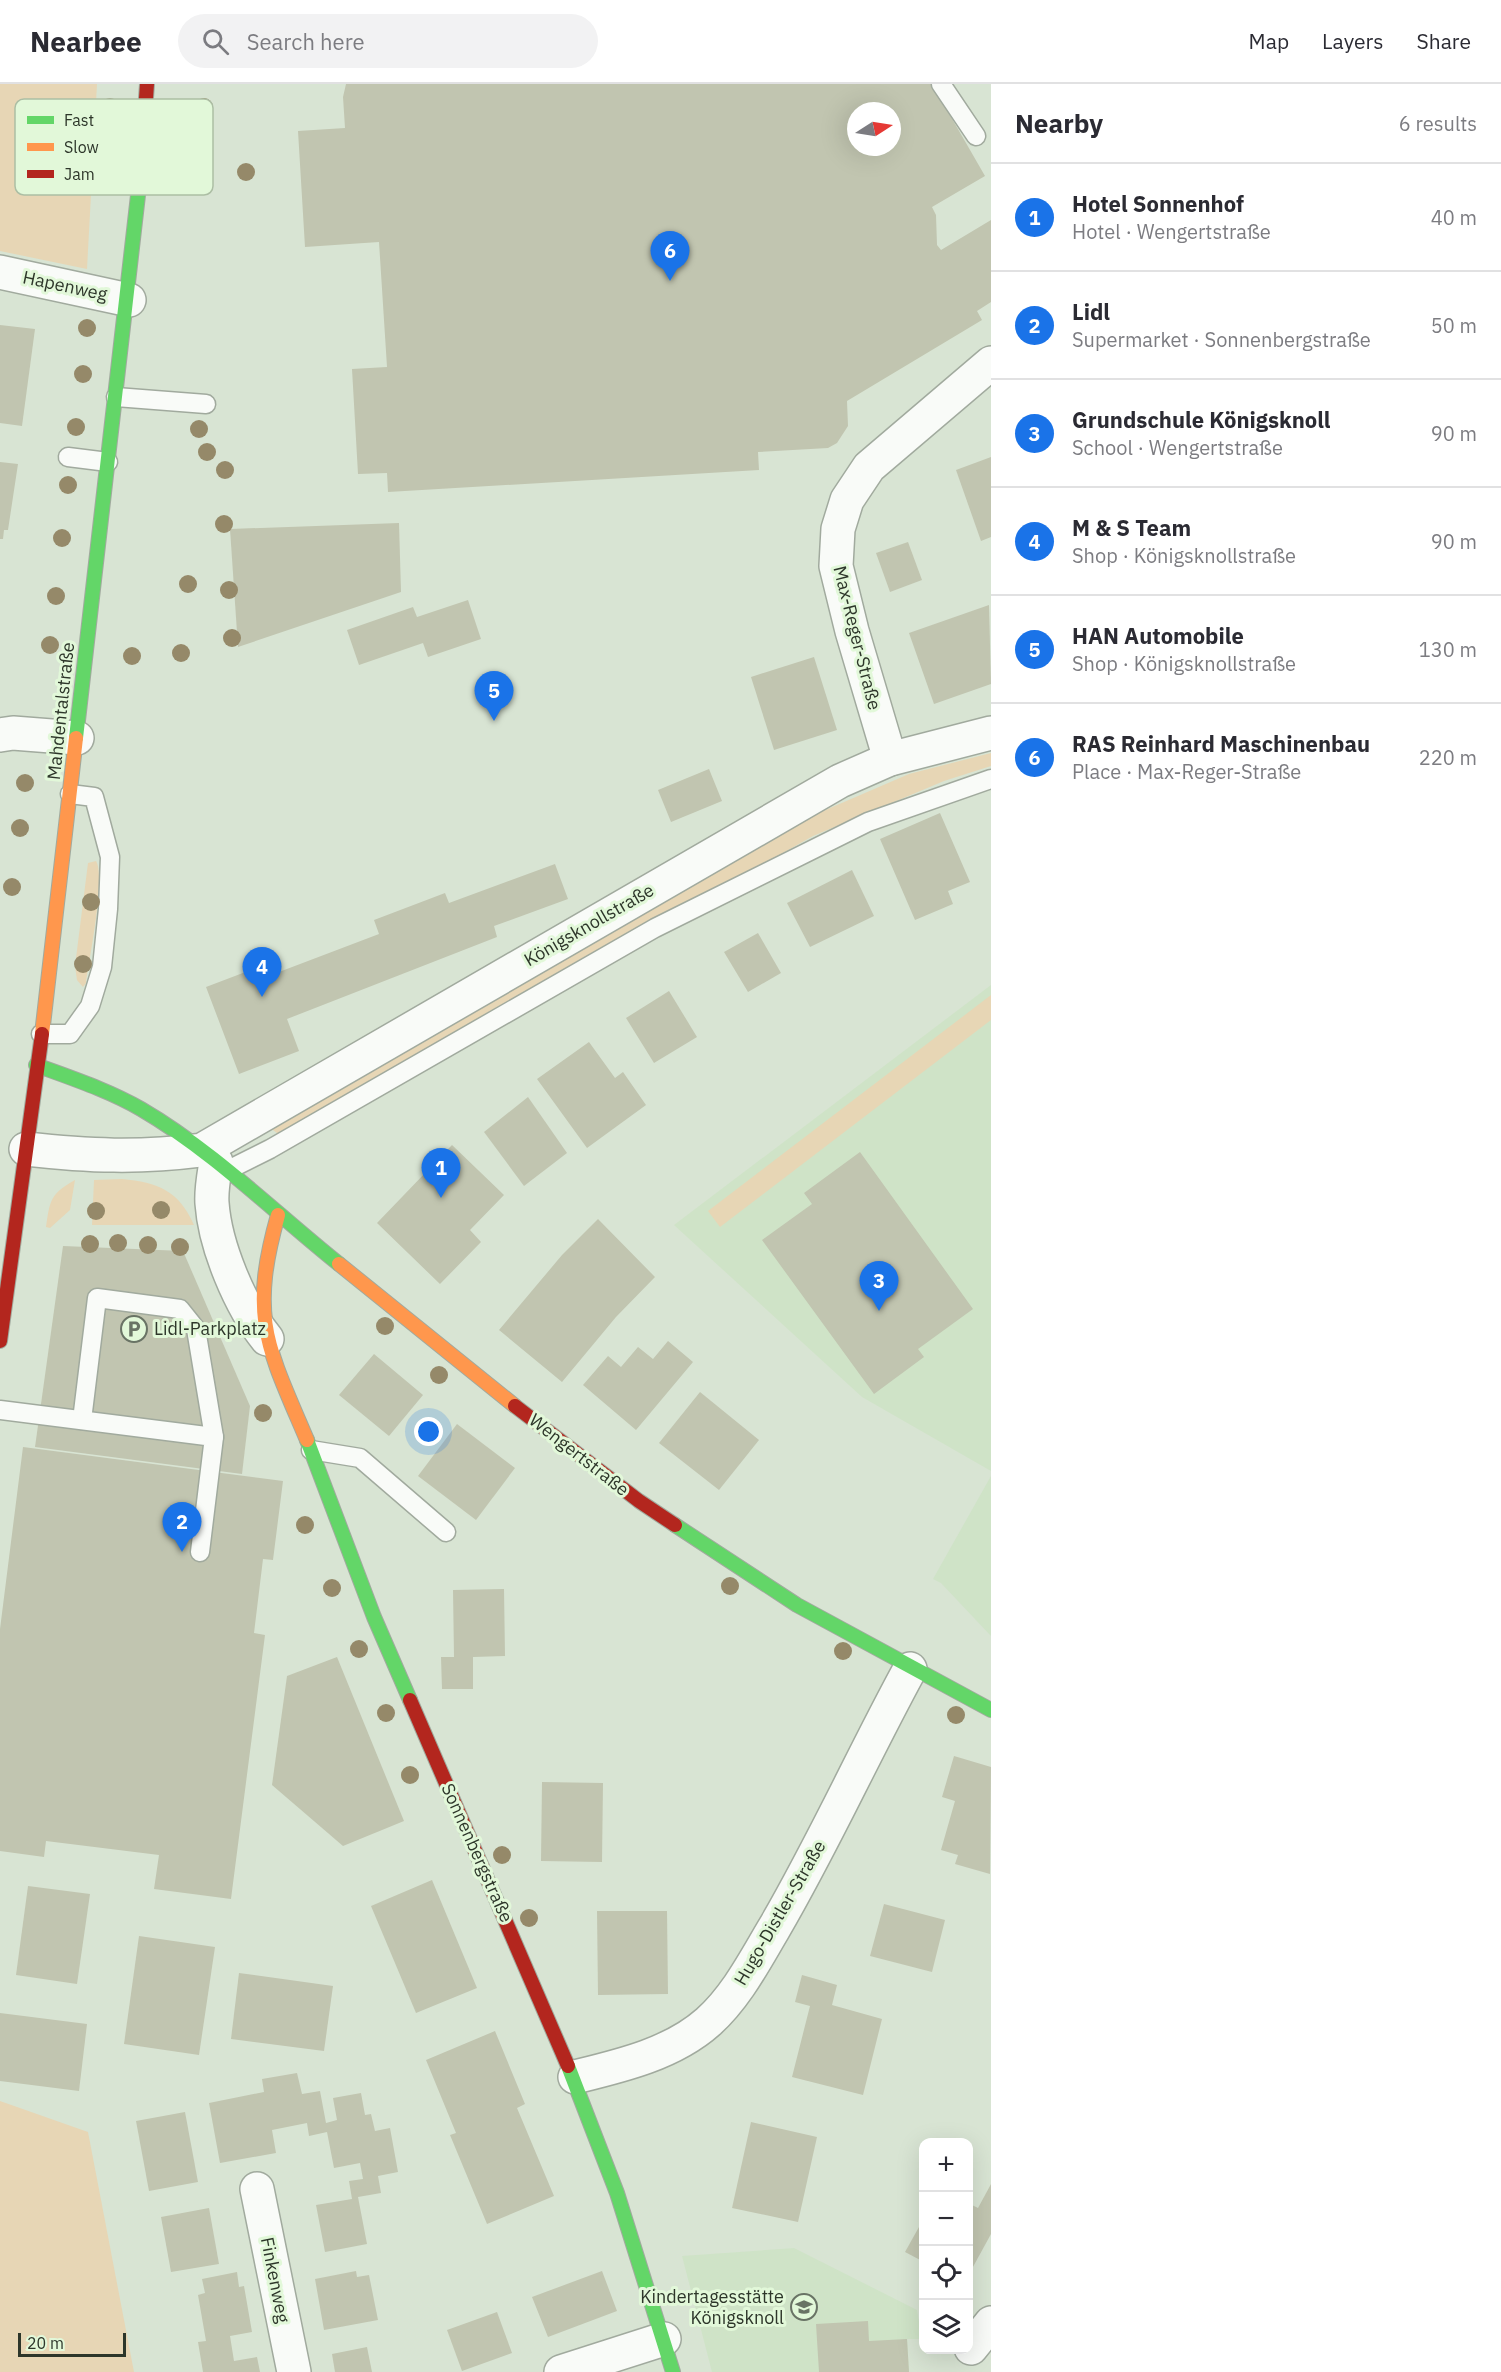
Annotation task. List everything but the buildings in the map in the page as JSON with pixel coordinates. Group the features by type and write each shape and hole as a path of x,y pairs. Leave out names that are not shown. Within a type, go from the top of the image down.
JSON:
{"street":[{"name":"Mahdentalstraße","path":"146,99 147,84"},
{"name":"Mahdentalstraße","path":"0,1341 9,1210 26,1149 41,1034 129,300 138,195"},
{"name":"Hapenweg","path":"0,272 129,300"},
{"name":"Max-Reger-Straße","path":"890,759 852,631 839,577 838,528 847,500 869,467 991,363"},
{"name":"Königsknollstraße","path":"215,1161 829,787 890,759 991,732"},
{"path":"0,735 14,733 77,738"},
{"name":"Wengertstraße","path":"36,1065 100,1089 141,1109 215,1161 278,1215 545,1430 639,1501 797,1605 910,1669 991,1710"},
{"path":"26,1149 90,1156 215,1161"},
{"name":"Sonnenbergstraße","path":"215,1161 212,1203 222,1248 246,1308 267,1339 311,1450 361,1588 575,2077 612,2173 673,2372"},
{"name":"Sonnenbergstraße","path":"267,1339 262,1295 263,1272 278,1215"},
{"name":"Hugo-Distler-Straße","path":"575,2077 620,2066 678,2043 708,2022 742,1982 796,1892 910,1669"},
{"name":"Finkenweg","path":"257,2188 294,2372"},
{"path":"973,2346 991,2323"},
{"path":"561,2372 664,2338"}],"lane":[{"path":"941,84 976,136"},
{"path":"116,397 206,404"},
{"path":"68,458 108,462"},
{"name":"Königsknollstraße","path":"215,1161 270,1149 655,928 868,822 991,779"},
{"path":"41,1034 70,1034 90,1006 102,967 110,857 94,797 70,794"},
{"path":"82,1420 98,1298 180,1309 196,1329 214,1437 200,1552"},
{"path":"0,1410 214,1437"},
{"path":"311,1450 360,1458 446,1532"}],"shaded area":[{"path":"0,84 97,84 96,99 15,99 15,195 91,195 87,269 0,251"},
{"path":"991,753 991,766 944,781 813,836 281,1136 269,1127 800,821 909,774"},
{"path":"96,861 99,870 98,901 86,983 83,987 77,980 75,966 88,863"},
{"path":"991,985 991,1471 862,1397 674,1225"},
{"path":"991,995 991,1020 720,1227 708,1211"},
{"path":"75,1180 70,1210 50,1228 46,1227 50,1204 56,1194"},
{"path":"94,1180 135,1180 166,1190 181,1204 194,1225 92,1225"},
{"path":"991,1476 991,1636 941,1583 933,1579"},
{"path":"0,2101 88,2132 134,2372 0,2372"},
{"name":"Kindertagesstätte Königsknoll","path":"794,2248 917,2310 919,2339 907,2339 909,2372 712,2372 682,2256"}],"traffic: fast":[{"path":"76,738 138,195"},
{"path":"36,1065 116,1096 168,1126 218,1163 339,1264"},
{"path":"307,1440 374,1617 410,1700"},
{"path":"675,1525 797,1605 991,1710"},
{"path":"568,2066 617,2193 673,2372"}],"traffic: slow":[{"path":"42,1034 76,738"},
{"path":"278,1215 269,1250 265,1280 264,1307 267,1331 282,1380 307,1440"},
{"path":"339,1264 515,1406"}],"traffic: jam":[{"path":"146,99 147,84"},
{"path":"0,1341 42,1034"},
{"path":"515,1406 639,1501 675,1525"},
{"path":"410,1700 568,2066"}],"place":[{"name":"RAS Reinhard Maschinenbau","path":"670,281"},
{"name":"HAN Automobile","path":"494,721"},
{"name":"M & S Team","path":"262,997"},
{"name":"Hotel Sonnenhof","path":"441,1198"},
{"name":"Grundschule Königsknoll","path":"879,1311"},
{"name":"Lidl-Parkplatz","path":"134,1329"},
{"name":"Lidl","path":"182,1552"},
{"name":"Kindertagesstätte Königsknoll","path":"804,2307"}]}
